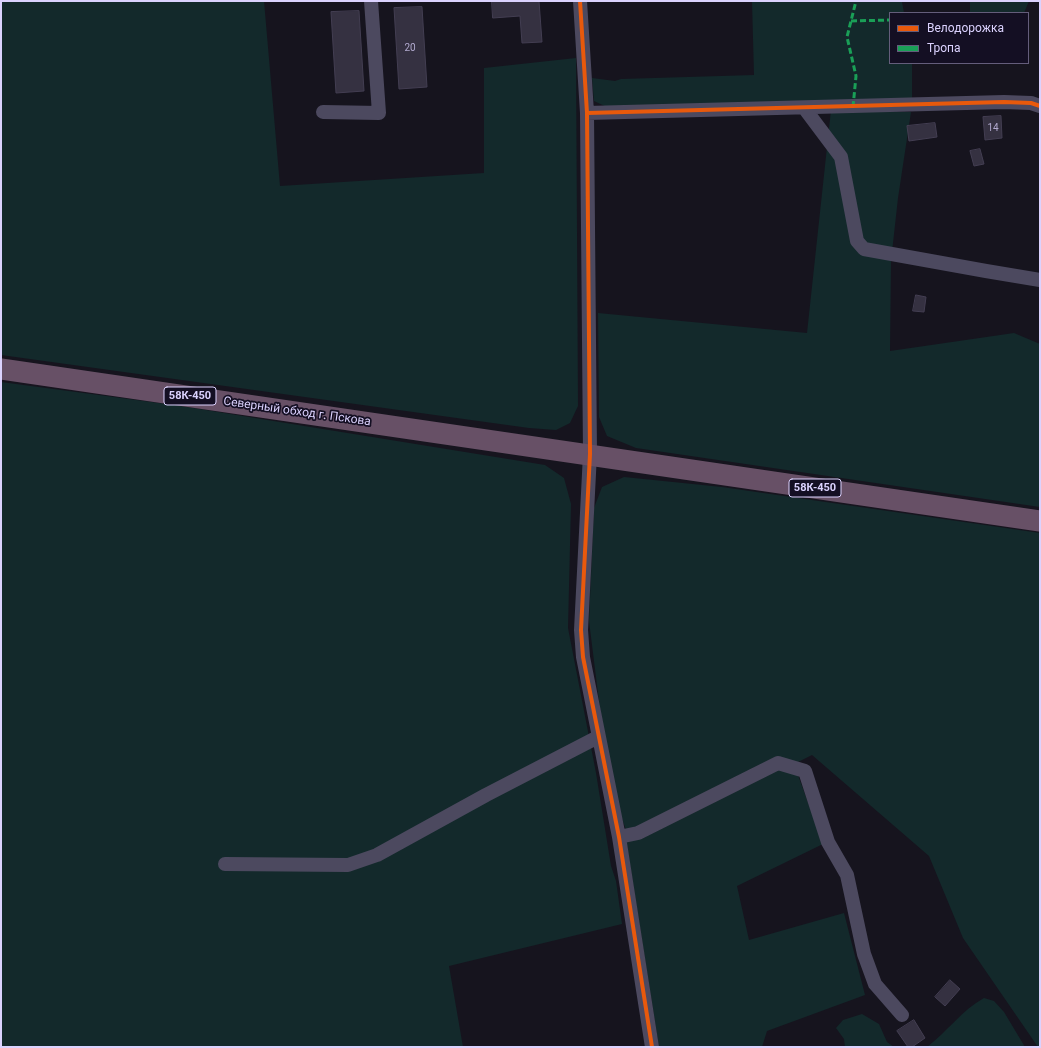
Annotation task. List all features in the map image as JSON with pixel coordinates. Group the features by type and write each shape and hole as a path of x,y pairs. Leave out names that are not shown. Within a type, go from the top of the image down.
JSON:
{"highway":[{"name":"Северный обход г. Пскова","path":"1,369 590,454"},
{"name":"58К-450","path":"590,454 1040,521"}],"street":[{"path":"323,112 379,113 371,1"},
{"path":"580,1 587,113 590,454 581,630 583,657 619,837 652,1047"},
{"path":"587,113 1004,102 1031,103 1040,106"},
{"path":"805,108 841,157 857,241 864,249 1040,280"},
{"path":"225,864 348,865 377,855 486,795 598,737"},
{"path":"619,837 638,833 778,763 805,771 828,842 847,875 864,954 875,984 902,1015"}],"green space":[{"path":"1,1 264,1 280,186 484,173 484,68 576,58 578,406 570,423 556,430 529,428 1,355"},
{"path":"752,1 902,2 904,12 889,12 889,64 912,64 912,100 611,109 594,101 592,78 615,81 621,79 754,75"},
{"path":"970,1 1029,1 1024,12 970,12"},
{"path":"831,110 911,112 898,198 891,261 890,351 1014,333 1040,344 1040,507 636,448 607,436 599,417 598,313 807,333"},
{"path":"1,382 181,406 545,465 564,478 571,504 568,628 596,773 611,866 616,881 622,924 449,966 463,1047 1,1047"},
{"path":"624,477 722,487 1040,533 1040,1047 1038,1047 963,938 929,856 812,755 794,764 823,844 737,886 749,940 844,913 865,995 767,1031 762,1047 659,1047 627,846 626,830 619,810 600,709 589,621 594,508 602,487"},
{"path":"984,998 994,1001 1004,1012 1025,1047 927,1047 962,1015"},
{"path":"862,1014 879,1024 887,1042 894,1047 845,1047 844,1039 836,1028 843,1020"}],"building":[{"path":"492,1 539,1 542,42 522,43 520,16 493,18"},
{"path":"422,7 427,87 399,89 394,8"},
{"path":"359,11 364,91 336,93 331,12"},
{"path":"1001,116 1002,138 985,140 983,117"},
{"path":"935,123 937,137 909,141 907,126"},
{"path":"980,149 984,164 974,166 970,151"},
{"path":"916,295 926,297 924,312 913,311"},
{"path":"950,980 960,989 945,1006 935,997"},
{"path":"914,1020 925,1038 912,1047 908,1047 897,1031"}],"marked path":[{"path":"853,107 856,76 847,37 856,1"},
{"path":"851,21 889,20"}],"cycle path":[{"path":"580,1 587,113 590,454 581,630 583,657 619,837 652,1047"},
{"path":"587,113 1004,102 1031,103 1040,106"}]}
